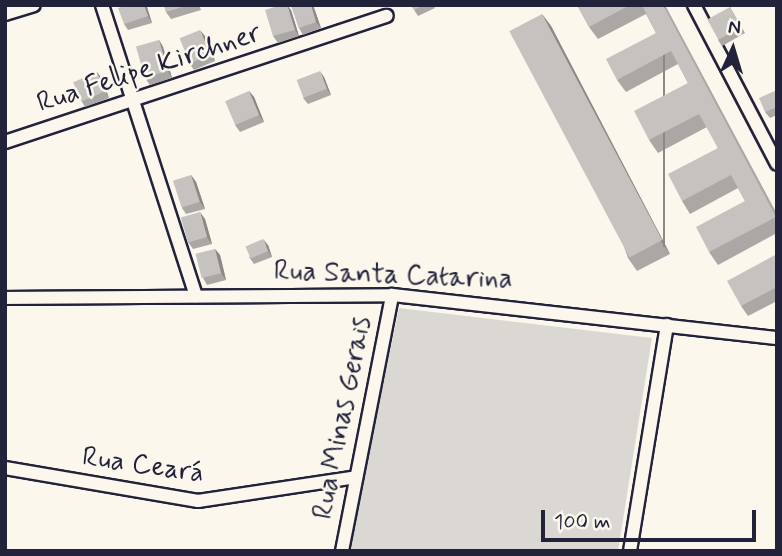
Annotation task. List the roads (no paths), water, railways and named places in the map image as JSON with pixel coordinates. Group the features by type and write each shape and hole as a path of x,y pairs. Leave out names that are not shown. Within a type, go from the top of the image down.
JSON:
{"street":[{"path":"102,5 196,296"},
{"path":"694,5 777,164"},
{"path":"5,14 32,6"},
{"name":"Rua Felipe Kirchner","path":"5,142 387,16"},
{"name":"Rua Santa Catarina","path":"5,298 392,295 777,338"},
{"name":"Rua Minas Gerais","path":"342,551 392,295"},
{"path":"630,551 667,325"},
{"name":"Rua Ceará","path":"5,468 198,501 356,477"}]}
